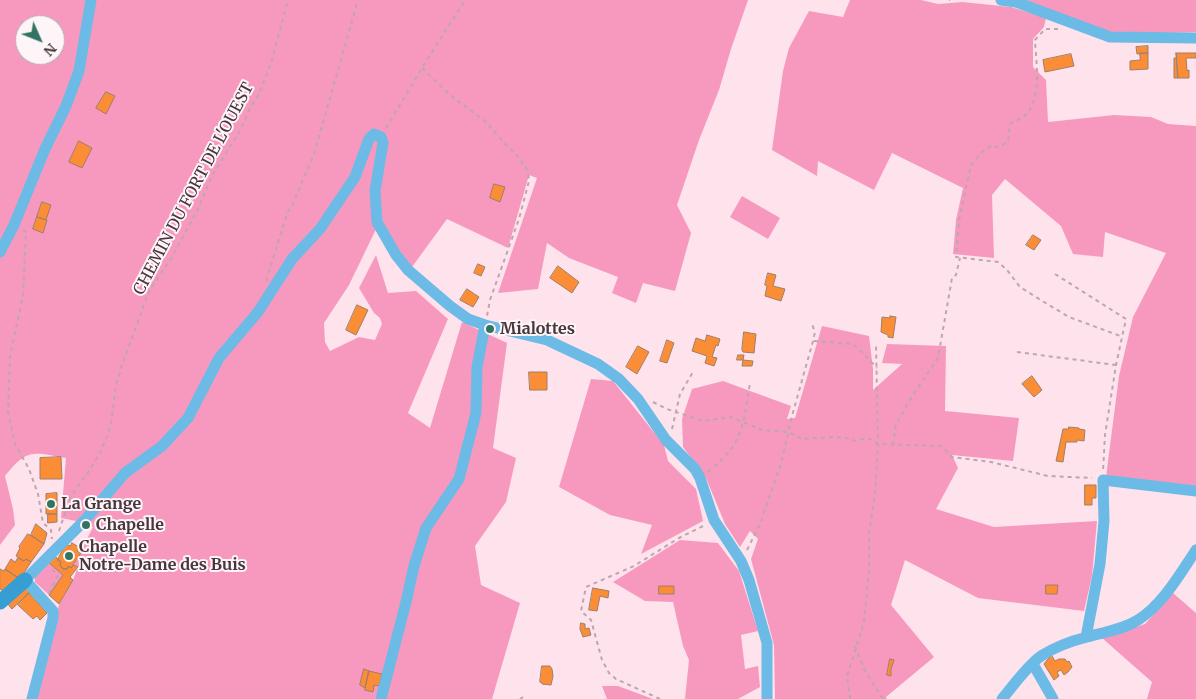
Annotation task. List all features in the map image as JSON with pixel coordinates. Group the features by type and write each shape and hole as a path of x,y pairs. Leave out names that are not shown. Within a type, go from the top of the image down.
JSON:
{"street":[{"path":"0,252 14,225 45,149 66,106 79,71 90,0"},
{"path":"1001,0 1025,6 1110,38 1196,38"},
{"path":"0,602 25,580 92,512 125,473 162,446 188,418 219,358 258,312 292,259 320,230 355,176 369,139 374,134 379,134 383,143 375,191 377,222 396,255 408,270 450,306 468,318 485,325 547,340 598,364 619,379 638,399 666,440 695,469 700,478 714,520 742,561 749,580 767,643 767,699"},
{"path":"381,699 414,566 426,528 459,479 476,413 477,367 485,325"},
{"path":"1086,637 1100,564 1104,521 1103,480 1196,490"},
{"path":"1002,699 1039,657 1056,647 1121,628 1149,612 1176,581 1196,550"},
{"path":"25,580 53,611 54,618 32,699"},
{"path":"1033,664 1052,699"}],"path":[{"name":"CHEMIN DU FORT DE L'OUEST","path":"58,535 70,498 101,451 107,436 121,368 149,291 163,272 184,236 213,174 241,129 250,108 259,94 272,60 288,0"},
{"path":"265,283 288,211 292,206 314,154 358,0"},
{"path":"381,137 465,0"},
{"path":"1064,29 1045,29 1034,40 1036,88 1032,105 1026,116 1010,124 1008,141 1000,146 990,146 971,165 959,220 956,257 998,262 1020,287 1044,302 1069,317 1123,337"},
{"path":"422,68 450,95 486,122 523,162 528,171 529,181 526,194 490,300 485,325"},
{"path":"14,225 26,232 24,296 10,356 8,412 15,444 29,470 38,494 43,522 51,530 48,557 58,575 48,594"},
{"path":"893,445 896,424 938,358 952,278 956,275 960,258"},
{"path":"638,399 650,400 667,409 704,422 730,417 762,430 788,432 803,440 832,437 855,440 863,438 870,439 878,444 942,446 952,457 991,462 1048,476 1080,479 1100,478 1103,480 1104,435 1126,319 1055,274"},
{"path":"742,561 760,524 780,464 813,341 815,332 812,324"},
{"path":"813,341 852,344 877,368"},
{"path":"850,699 847,676 864,622 869,569 869,533 875,495 878,444 876,344"},
{"path":"1017,352 1116,365"},
{"path":"666,440 674,425 680,394 693,372"},
{"path":"700,478 730,452 737,441 743,423 750,383"},
{"path":"660,699 609,673 602,660 590,620 581,611 586,587 634,566 678,538 714,520"},
{"path":"855,646 864,669 883,699"}],"shaded area":[{"path":"0,0 748,0 719,90 699,140 677,205 691,233 675,291 643,283 636,303 612,293 618,277 569,258 547,243 538,289 498,293 537,178 529,175 508,248 447,219 412,267 396,253 380,221 349,285 324,323 325,342 330,351 359,337 375,340 382,324 380,318 374,313 359,288 376,255 388,293 416,291 448,319 408,413 430,428 462,322 507,343 493,448 516,458 506,502 475,546 481,585 520,603 492,699 36,699 59,605 73,580 78,567 74,565 93,527 86,523 61,518 66,458 46,454 31,454 19,461 5,476 15,525 0,545"},
{"path":"850,0 921,0 938,4 962,2 1011,7 1046,18 1044,27 1033,39 1033,67 1046,80 1048,122 1114,115 1151,117 1168,124 1196,126 1196,488 1106,477 1119,376 1133,317 1166,253 1105,232 1103,257 1073,254 1061,226 1005,179 992,195 994,258 953,254 956,220 963,188 892,153 874,190 818,161 817,176 772,150 783,71 789,48 809,11 843,17"},
{"path":"1022,0 1196,0 1196,32 1112,34"},
{"path":"742,196 780,218 768,239 730,217"},
{"path":"822,326 869,336 873,369 873,390 902,364 882,363 887,344 946,346 945,411 1019,418 1013,461 952,455 958,468 936,509 994,527 1097,521 1092,576 1084,611 978,598 905,560 891,605 934,657 886,697 887,699 775,699 774,645 751,559 758,539 750,531 740,547 725,524 706,478 683,447 682,419 692,389 723,381 791,406 787,419 795,418"},
{"path":"591,379 613,381 664,445 668,461 696,489 703,521 641,554 652,525 610,515 559,487"},
{"path":"680,540 718,543 739,571 758,631 741,635 745,669 758,666 760,687 738,699 685,699 689,660 683,646 673,602 645,601 613,582"},
{"path":"48,562 63,575 49,595 35,582 35,575"},
{"path":"1173,593 1196,613 1196,699 1147,699 1152,682 1102,638 1145,624"},
{"path":"602,686 618,686 653,699 607,699"}],"building":[{"path":"1148,46 1148,53 1137,54 1136,47"},
{"path":"1140,53 1148,53 1148,69 1130,70 1130,61 1140,60"},
{"path":"1176,53 1178,78 1174,78 1174,58 1176,58"},
{"path":"1177,53 1196,53 1196,58 1186,58 1189,78 1178,78"},
{"path":"1071,54 1074,66 1045,72 1043,60"},
{"path":"106,92 115,96 106,114 96,108"},
{"path":"79,141 92,148 82,168 69,162"},
{"path":"494,184 505,187 500,202 490,198"},
{"path":"42,202 51,205 46,220 37,217"},
{"path":"37,217 47,220 43,233 33,229"},
{"path":"1033,235 1041,240 1034,250 1026,245"},
{"path":"478,264 485,267 481,276 474,273"},
{"path":"558,266 579,282 572,293 550,278"},
{"path":"768,273 776,275 773,286 785,289 781,301 765,296"},
{"path":"467,289 479,297 473,307 460,300"},
{"path":"357,305 368,310 356,335 346,330"},
{"path":"890,316 896,317 893,338 881,332 882,317 890,318"},
{"path":"744,332 756,334 754,353 743,352 742,350"},
{"path":"707,335 720,339 712,357 717,358 714,366 705,363 707,356 692,351 696,338 705,341"},
{"path":"667,340 674,343 667,363 660,361"},
{"path":"638,346 649,352 637,374 626,367"},
{"path":"738,355 744,355 743,360 737,360"},
{"path":"743,360 753,361 752,366 742,366"},
{"path":"529,372 547,372 547,390 530,390"},
{"path":"1032,376 1042,390 1034,397 1022,384"},
{"path":"1069,427 1085,430 1084,441 1066,442 1063,462 1056,461 1063,429 1068,429"},
{"path":"61,457 62,479 40,479 40,458"},
{"path":"1085,485 1096,485 1096,498 1092,498 1092,505 1085,505"},
{"name":"La Grange","path":"57,493 57,514 46,514 46,494"},
{"path":"48,514 57,514 57,522 48,523"},
{"path":"36,524 47,533 44,544 31,535"},
{"path":"28,534 44,544 31,562 26,559 24,561 16,556 19,547"},
{"name":"Chapelle Notre-Dame des Buis","path":"72,543 79,547 77,551 81,553 71,568 68,566 67,569 63,569 60,565 61,562 57,560 66,544 70,546"},
{"path":"55,556 61,562 60,565 63,569 67,569 68,566 71,568 74,565 78,567 70,577 73,580 59,604 49,595 63,575 48,562"},
{"path":"18,558 31,562 20,579 5,569 11,559 15,562"},
{"path":"0,569 4,571 5,569 20,579 7,593 0,589"},
{"path":"1046,585 1058,585 1057,594 1046,594"},
{"path":"28,586 29,593 12,609 6,602"},
{"path":"659,586 674,586 674,594 659,594"},
{"path":"593,588 609,591 608,598 600,596 597,611 589,610"},
{"path":"29,593 47,613 40,620 37,616 33,619 18,605"},
{"path":"581,623 585,624 585,629 589,628 591,635 583,637 580,629"},
{"path":"1052,656 1055,661 1065,659 1067,662 1069,661 1072,667 1064,675 1061,670 1057,672 1059,676 1054,680 1044,664"},
{"path":"890,659 894,660 891,676 887,675"},
{"path":"542,666 550,666 552,669 551,685 540,682"},
{"path":"364,669 369,671 365,688 360,685"},
{"path":"369,671 382,674 379,686 374,685 373,692 365,690"}],"place":[{"name":"Mialottes","path":"490,329"},
{"name":"La Grange","path":"51,504"},
{"name":"Chapelle","path":"86,525"},
{"name":"Chapelle Notre-Dame des Buis","path":"69,556"}]}
